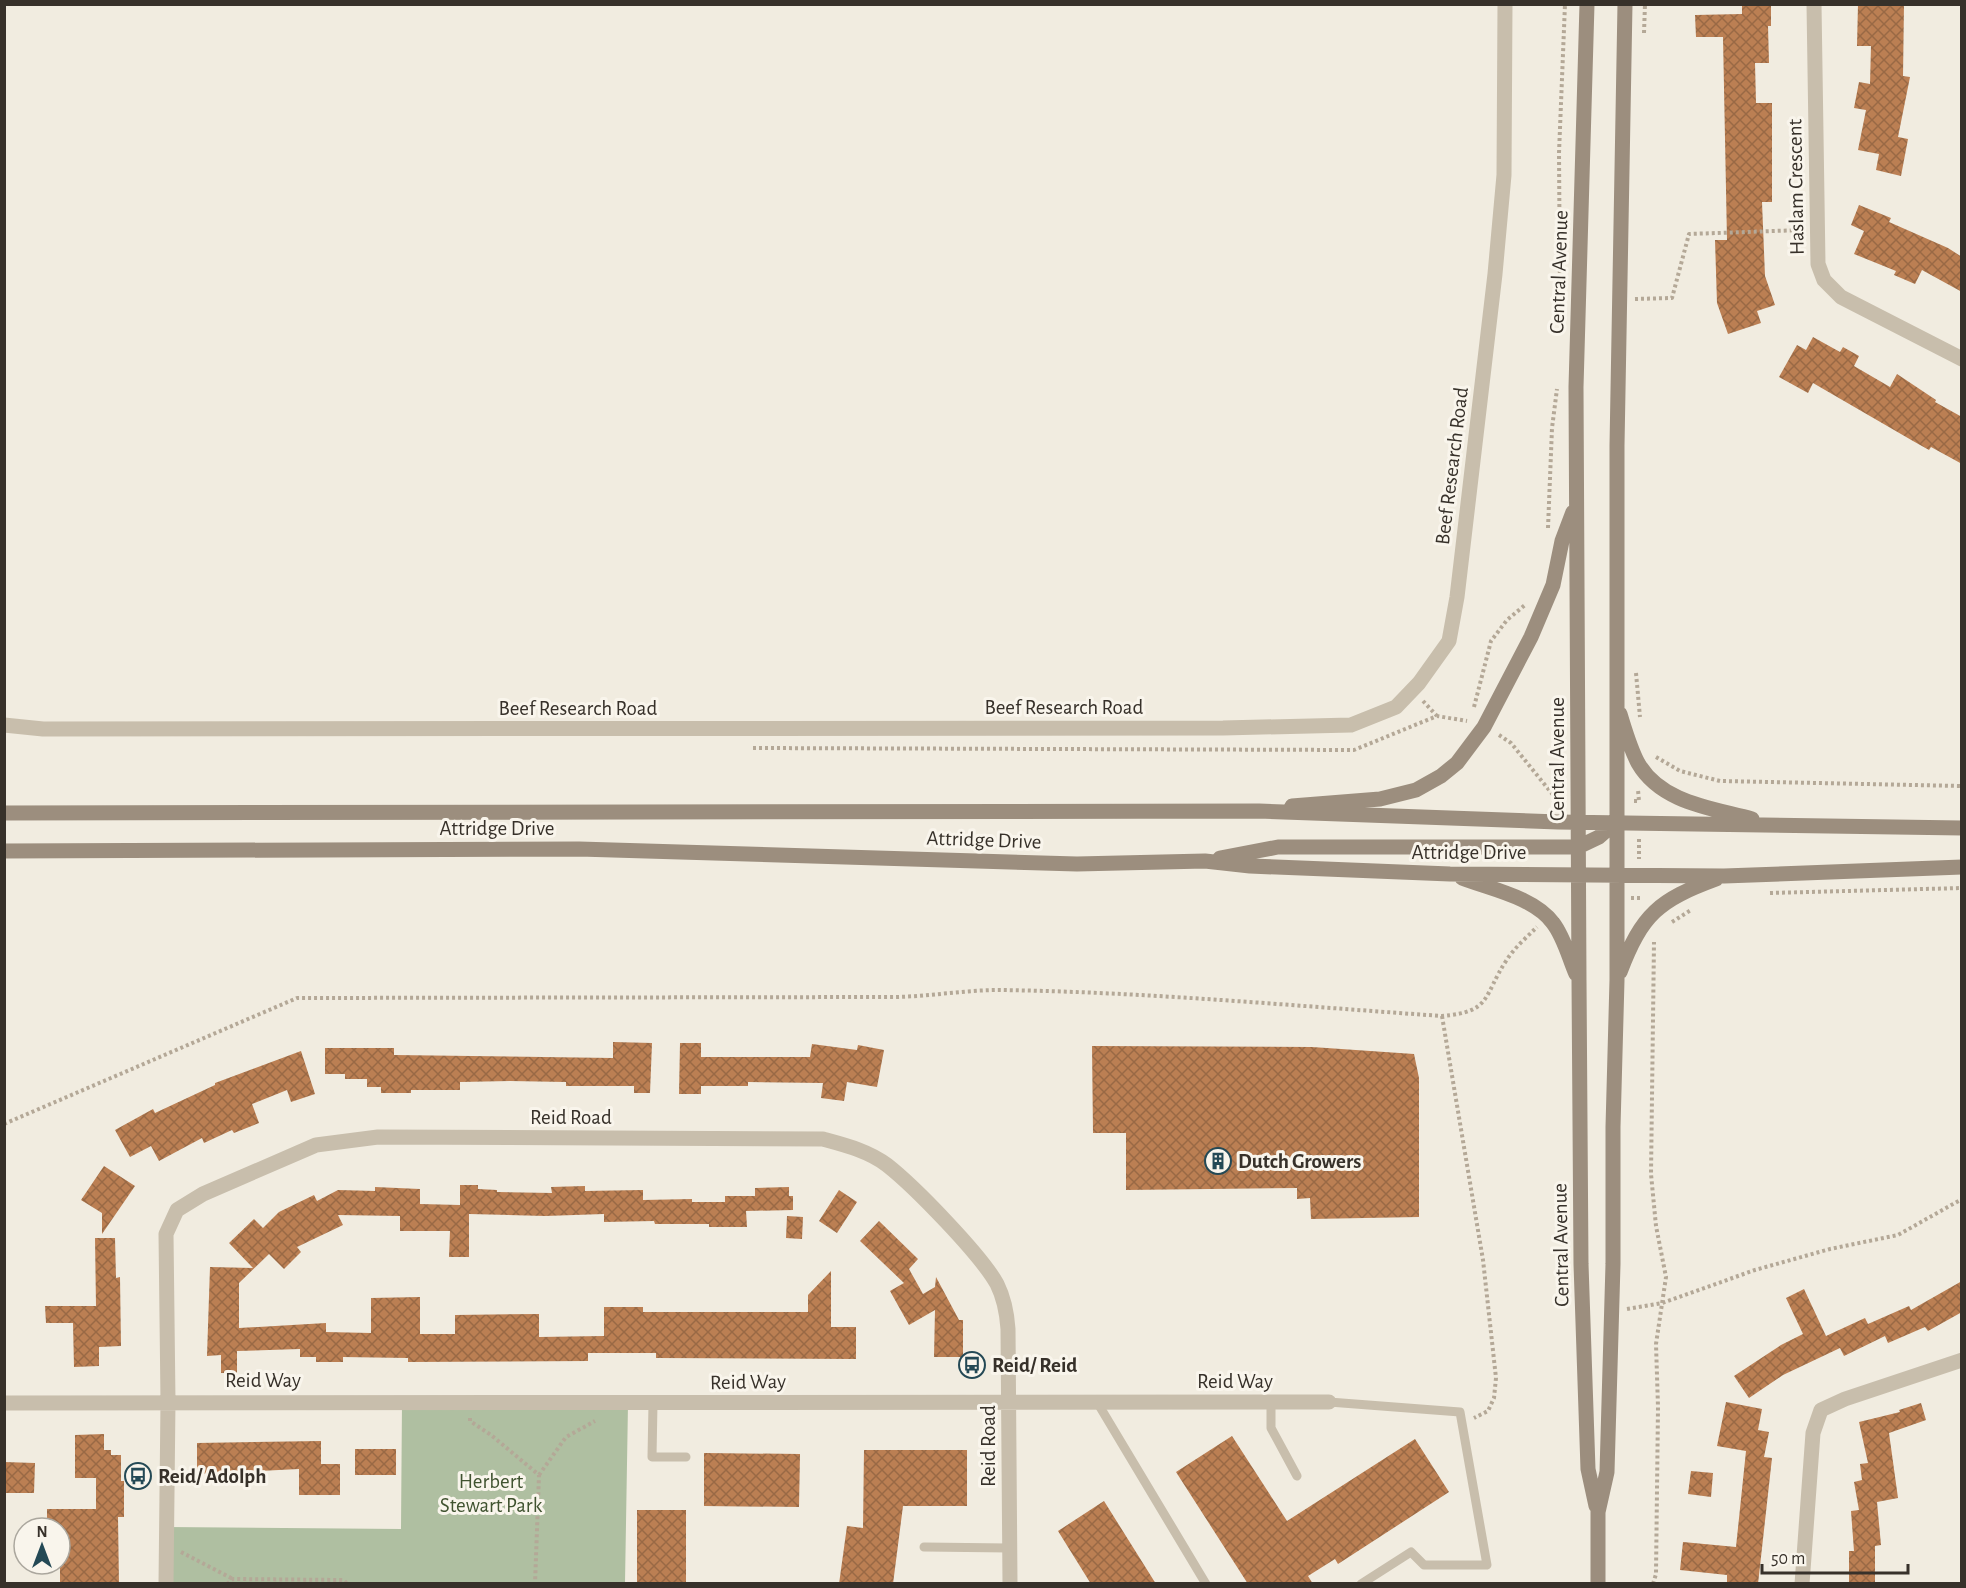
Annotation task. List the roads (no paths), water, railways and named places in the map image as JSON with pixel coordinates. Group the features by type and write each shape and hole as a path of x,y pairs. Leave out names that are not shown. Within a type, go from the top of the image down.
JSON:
{"main road":[{"name":"Central Avenue","path":"1587,4 1576,387 1578,873 1581,1264 1588,1469 1598,1512"},
{"name":"Central Avenue","path":"1598,1584 1598,1512 1607,1472 1617,980 1617,446 1625,4"},
{"path":"1259,811 1318,803 1380,799 1416,790 1441,776 1456,763 1484,727 1543,609 1576,504"},
{"path":"1616,703 1638,763 1649,778 1683,800 1773,825"},
{"name":"Attridge Drive","path":"4,813 1259,811 1578,822 1962,828"},
{"path":"1205,861 1278,847 1578,847 1599,837 1616,822"},
{"name":"Attridge Drive","path":"4,850 579,849 1077,864 1205,861 1250,866 1450,874 1578,873 1724,876 1962,867"},
{"path":"1450,874 1510,895 1547,916 1555,925 1579,980"},
{"path":"1617,980 1637,932 1652,913 1670,899 1689,889 1724,876"}],"street":[{"name":"Beef Research Road","path":"4,725 43,729 1222,728 1351,725 1396,707 1419,683 1449,642 1457,597 1495,274 1504,175 1505,4"},
{"name":"Haslam Crescent","path":"1814,4 1818,264 1824,280 1840,297 1962,359"},
{"name":"Reid Road","path":"166,1584 168,1401 166,1234 177,1210 203,1194 315,1145 390,1137 823,1139 858,1149 886,1165 941,1218 994,1279 1007,1315 1010,1584"},
{"path":"1802,1584 1813,1432 1821,1410 1845,1399 1962,1360"},
{"name":"Reid Way","path":"4,1403 168,1401 652,1404 1329,1402"}],"lane":[{"path":"1097,1402 1206,1584"},
{"path":"1271,1402 1271,1428 1297,1476"},
{"path":"1329,1402 1460,1412 1487,1565 1424,1565 1411,1552 1361,1584"},
{"path":"652,1404 652,1457 686,1457"},
{"path":"924,1547 1009,1548"}],"place":[{"name":"Dutch Growers","path":"1218,1161"},
{"name":"Reid/ Reid","path":"972,1365"},
{"name":"Reid/ Adolph","path":"138,1476"}],"park label":[{"name":"Herbert Stewart Park","path":"491,1493"}]}
